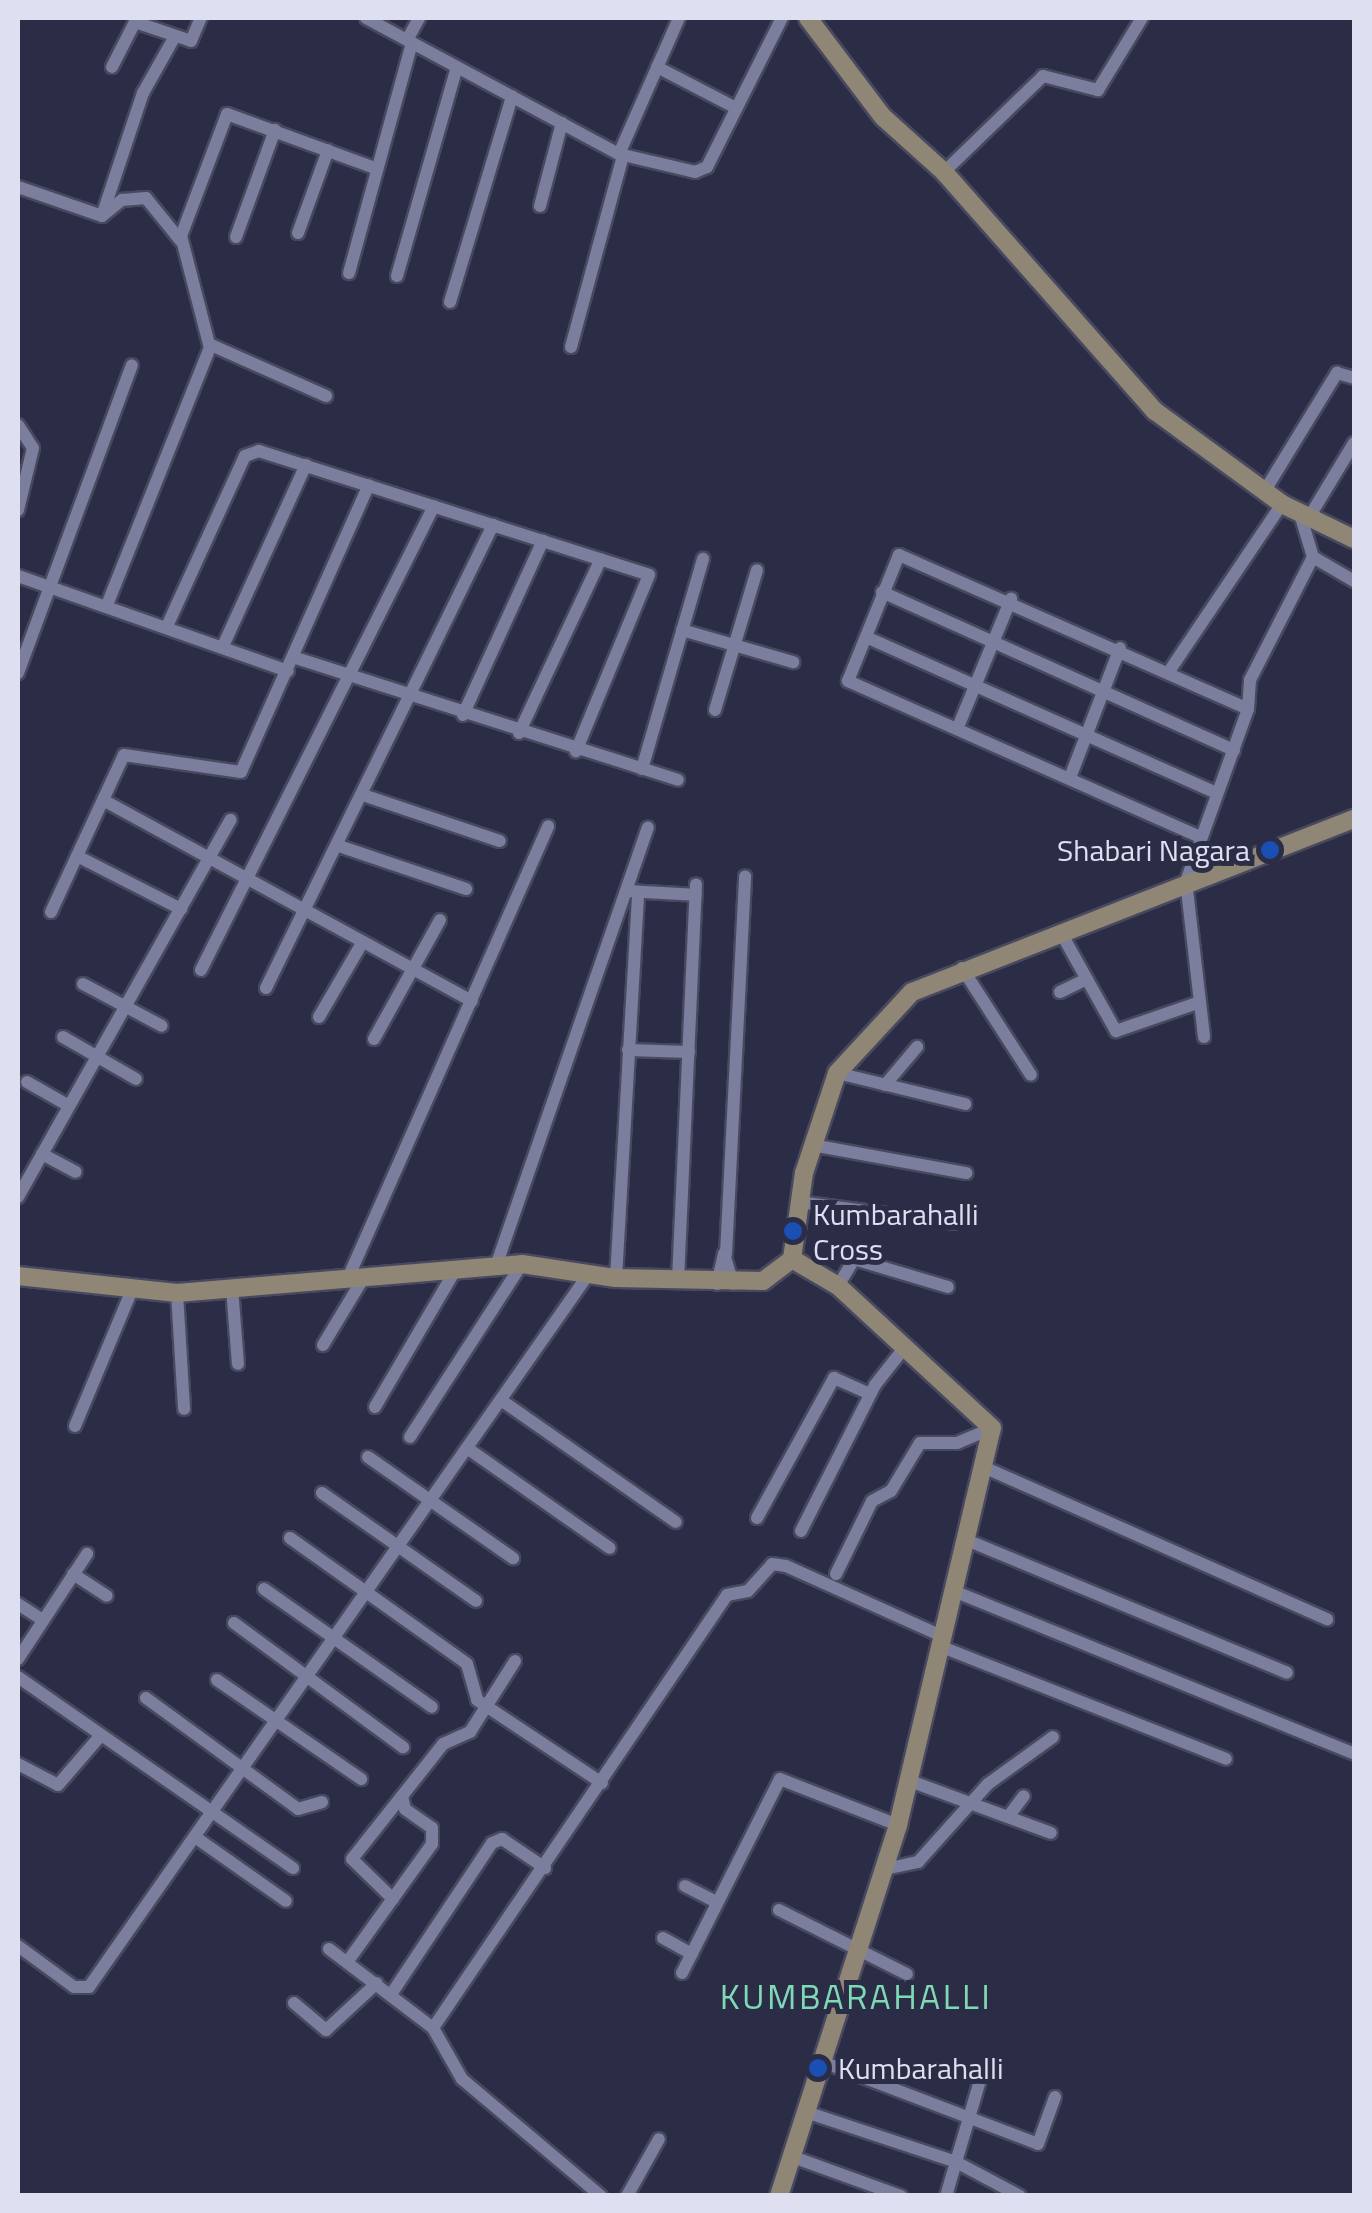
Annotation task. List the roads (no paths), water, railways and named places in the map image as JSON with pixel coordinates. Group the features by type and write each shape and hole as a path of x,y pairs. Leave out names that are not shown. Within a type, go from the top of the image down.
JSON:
{"street":[{"path":"112,67 135,22 191,41 200,18"},
{"path":"366,18 621,155 702,170 782,18"},
{"path":"349,273 419,18"},
{"path":"571,347 621,155 679,18"},
{"path":"808,18 883,117 944,172 1114,371 1264,492 1304,517 1354,540"},
{"path":"944,172 1044,76 1098,90 1142,18"},
{"path":"102,216 143,94 174,38"},
{"path":"396,276 457,67"},
{"path":"657,68 736,108"},
{"path":"450,302 512,96"},
{"path":"181,241 227,114 377,169"},
{"path":"540,206 562,123"},
{"path":"236,238 275,130"},
{"path":"298,232 328,150"},
{"path":"18,187 102,216"},
{"path":"102,216 122,200 146,198 181,241 211,345 107,605"},
{"path":"211,345 326,396"},
{"path":"18,673 46,586 132,365"},
{"path":"1264,492 1337,373 1354,378"},
{"path":"18,425 33,448 18,510"},
{"path":"1204,1038 1186,880 1198,836 1248,709 1250,680 1314,557 1304,517 1354,443"},
{"path":"168,624 250,450 369,485 601,559 653,582 576,751"},
{"path":"223,646 306,466"},
{"path":"52,912 126,754 238,774 369,485"},
{"path":"1170,670 1282,504"},
{"path":"200,970 254,878 434,506"},
{"path":"266,988 342,847 492,524"},
{"path":"463,716 543,540"},
{"path":"1198,836 1071,775 848,681 895,559 906,555 1011,599 1248,709"},
{"path":"1314,557 1354,581"},
{"path":"519,733 601,559"},
{"path":"642,769 703,559"},
{"path":"715,710 757,570"},
{"path":"18,576 168,624 223,646 354,677 463,716 678,780"},
{"path":"882,592 1234,750"},
{"path":"958,728 1011,599"},
{"path":"682,630 792,662"},
{"path":"866,637 1216,793"},
{"path":"1071,775 1120,648"},
{"path":"366,796 500,842"},
{"path":"103,800 254,878 410,970 472,1001"},
{"path":"18,1197 230,820"},
{"path":"18,1276 131,1292 178,1293 522,1264 616,1278 725,1284 763,1281 792,1260 799,1202 812,1145 836,1074 912,992 962,968 1186,880 1354,820"},
{"path":"322,1345 356,1277 548,826"},
{"path":"496,1266 632,891 648,828"},
{"path":"342,847 466,889"},
{"path":"77,856 181,909"},
{"path":"725,1284 745,876"},
{"path":"632,891 696,889 678,1280"},
{"path":"616,1278 632,891"},
{"path":"374,1038 440,920"},
{"path":"1060,931 1123,1033 1200,1002"},
{"path":"319,1017 362,942"},
{"path":"962,968 1032,1075"},
{"path":"1060,992 1087,979"},
{"path":"84,984 162,1026"},
{"path":"63,1038 136,1079"},
{"path":"885,1085 917,1047"},
{"path":"628,1050 689,1052"},
{"path":"836,1074 965,1104"},
{"path":"27,1082 69,1106"},
{"path":"812,1145 966,1172"},
{"path":"42,1154 76,1172"},
{"path":"799,1202 954,1222"},
{"path":"838,1286 854,1259 948,1286"},
{"path":"792,1260 838,1286 992,1428"},
{"path":"410,1438 522,1264"},
{"path":"375,1406 456,1270"},
{"path":"18,1946 74,1987 89,1987 588,1274"},
{"path":"232,1288 238,1364"},
{"path":"75,1426 131,1292"},
{"path":"178,1293 184,1408"},
{"path":"800,1531 870,1394 904,1347"},
{"path":"757,1518 834,1378 870,1394"},
{"path":"502,1400 676,1522"},
{"path":"785,2193 820,2061 886,1868 910,1781 988,1470 992,1428"},
{"path":"836,1574 872,1501 891,1491 920,1443 957,1443 992,1428"},
{"path":"467,1448 610,1548"},
{"path":"368,1457 513,1558"},
{"path":"988,1470 1327,1619"},
{"path":"322,1493 476,1601"},
{"path":"290,1538 467,1664 472,1692 487,1706 602,1783"},
{"path":"969,1541 1287,1673"},
{"path":"18,1659 87,1554"},
{"path":"433,2028 723,1601 748,1591 772,1564 943,1642 1226,1759"},
{"path":"73,1574 107,1596"},
{"path":"264,1589 432,1707"},
{"path":"956,1592 1354,1754"},
{"path":"18,1604 43,1620"},
{"path":"234,1624 403,1747"},
{"path":"393,1899 352,1859 402,1796 487,1706 515,1661"},
{"path":"18,1677 210,1816 293,1868"},
{"path":"217,1680 360,1779"},
{"path":"146,1698 298,1808 322,1802"},
{"path":"18,1764 58,1785 101,1735"},
{"path":"886,1868 918,1862 974,1804 1053,1737"},
{"path":"682,1973 780,1779 898,1824"},
{"path":"910,1781 1051,1833"},
{"path":"348,1961 435,1835 402,1796"},
{"path":"1008,1817 1024,1796"},
{"path":"195,1838 286,1901"},
{"path":"392,1993 492,1843 502,1840 545,1868"},
{"path":"685,1886 717,1902"},
{"path":"779,1910 858,1946 907,1974"},
{"path":"663,1938 692,1954"},
{"path":"328,1949 392,1993 433,2028 462,2079 602,2196"},
{"path":"294,2003 326,2030 377,1983"},
{"path":"820,2061 1040,2144 1055,2098"},
{"path":"946,2196 983,2070"},
{"path":"806,2112 956,2162 1020,2196"},
{"path":"627,2196 659,2139"},
{"path":"793,2157 900,2196"}],"place":[{"name":"Shabari Nagara","path":"1270,850"},
{"name":"Kumbarahalli Cross","path":"793,1231"},
{"name":"Kumbarahalli","path":"818,2068"}],"district":[{"name":"KUMBARAHALLI","path":"856,1996"}]}
